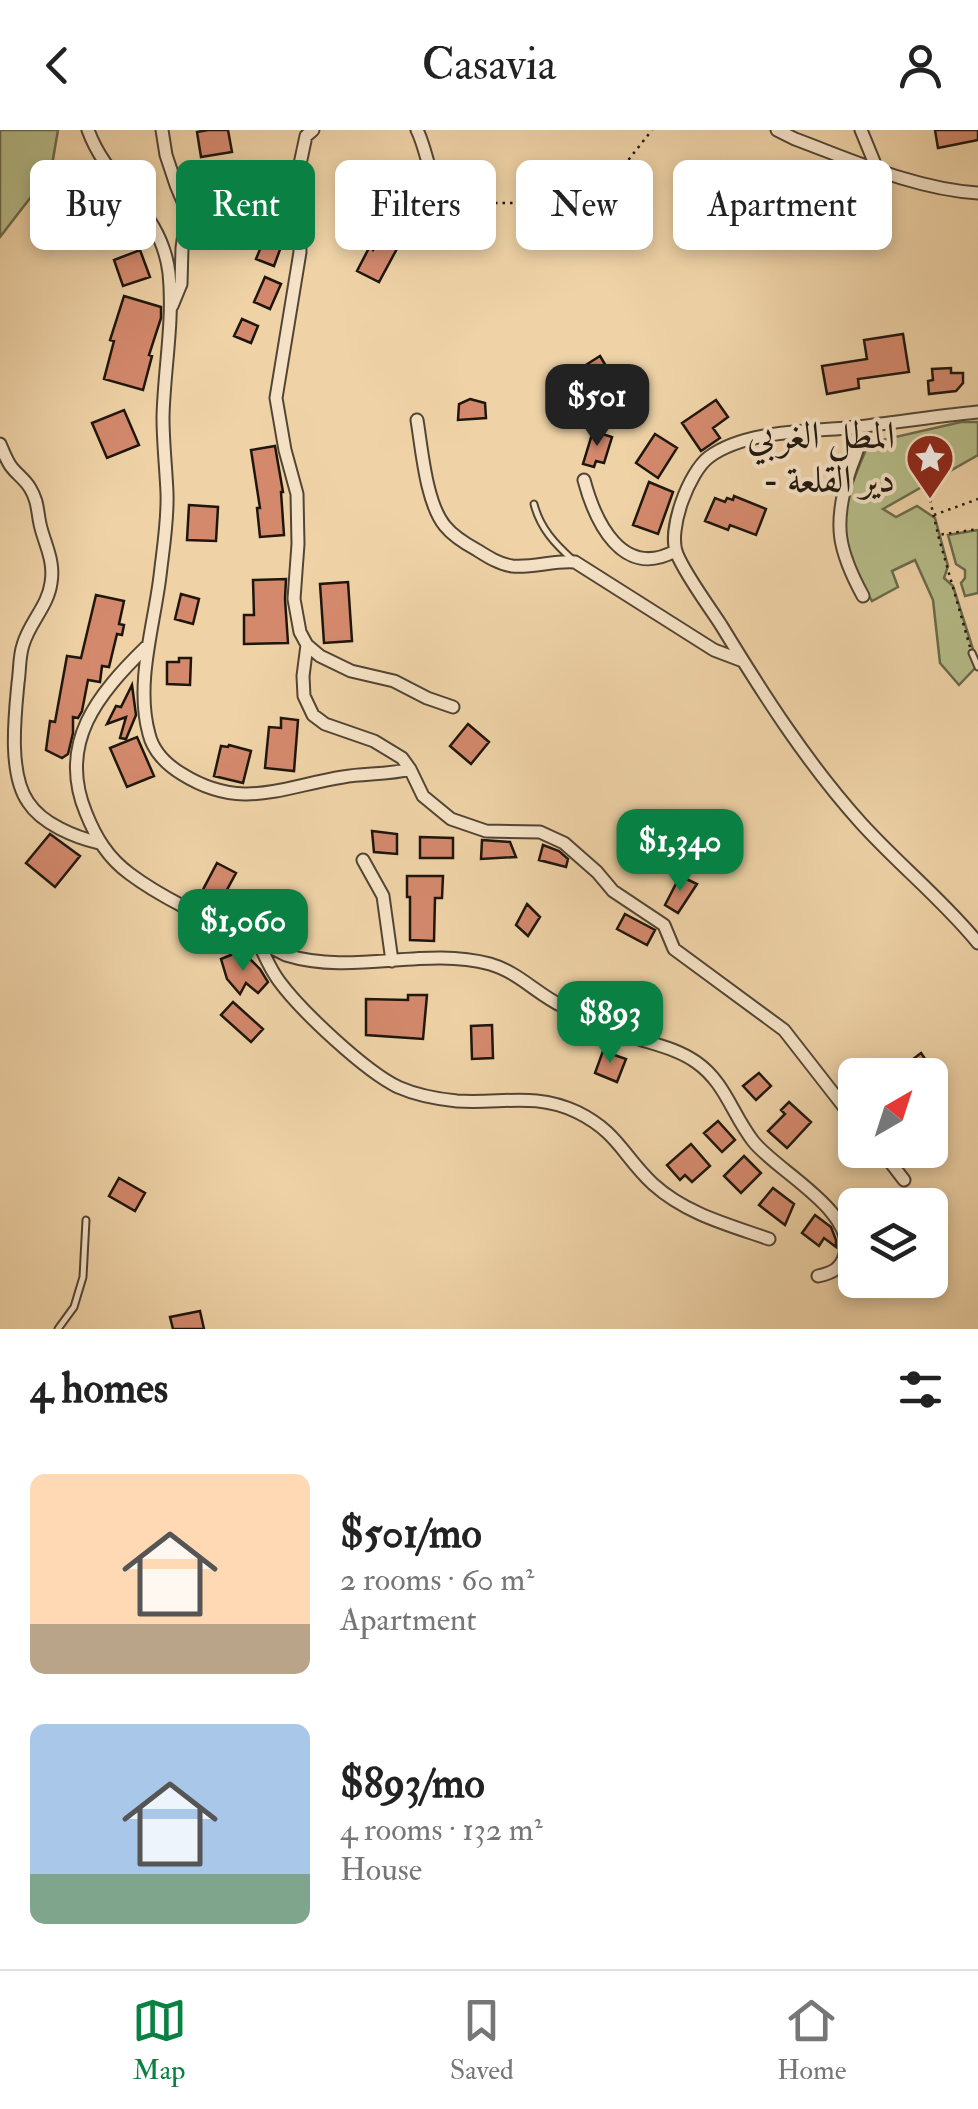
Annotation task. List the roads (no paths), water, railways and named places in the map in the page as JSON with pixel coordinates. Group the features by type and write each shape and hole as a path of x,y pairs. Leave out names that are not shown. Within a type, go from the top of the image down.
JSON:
{"street":[{"path":"88,130 105,164 157,231 169,275 163,416 166,506 158,589 146,647 145,701 150,739 176,771 201,785 230,793 263,795 341,777 410,769"},
{"path":"162,130 166,155 187,211 181,284 170,310"},
{"path":"312,130 306,136 297,178 300,252 276,398 297,494 296,614 300,632 320,656 351,671 394,681 453,707"},
{"path":"416,130 429,160"},
{"path":"777,130 854,160"},
{"path":"861,130 873,160"},
{"path":"892,174 950,191 978,192"},
{"path":"978,412 802,432 729,446 708,458 696,471 684,496 675,551 819,774 863,826 978,943"},
{"path":"417,420 438,514 452,532 472,547 500,564 575,562 714,650 743,660"},
{"path":"857,427 860,441 843,497 839,529 843,555 863,596"},
{"path":"0,444 10,466 25,479 38,502 52,583 26,634 19,667 14,730 24,794 40,815 74,835 99,843"},
{"path":"584,480 597,518 622,550 652,559 675,551"},
{"path":"307,645 304,696 313,716 324,724 374,741 402,758 423,796 451,820 486,830 540,832 564,843 613,891 664,926 674,949 784,1030 838,1098"},
{"path":"146,647 101,698 76,754 76,790 99,843 113,860 166,897 286,956 307,962 353,964 444,958 489,964 525,981 538,993 580,1016 684,1054 715,1077 754,1142 818,1198 845,1234 844,1261 838,1270 818,1276"},
{"path":"363,860 383,896 392,961"},
{"path":"258,941 280,982 302,1006 360,1061 398,1086 458,1101 552,1102 602,1126 672,1199 708,1218 769,1239"},
{"path":"894,1168 904,1180"}],"lane":[{"path":"534,504 537,518 554,544 575,562"},
{"path":"972,650 978,668"},
{"path":"58,1329 74,1306 84,1277 86,1220"}],"place":[{"name":"المطل الغربي - دير القلعة","path":"930,500"}]}
